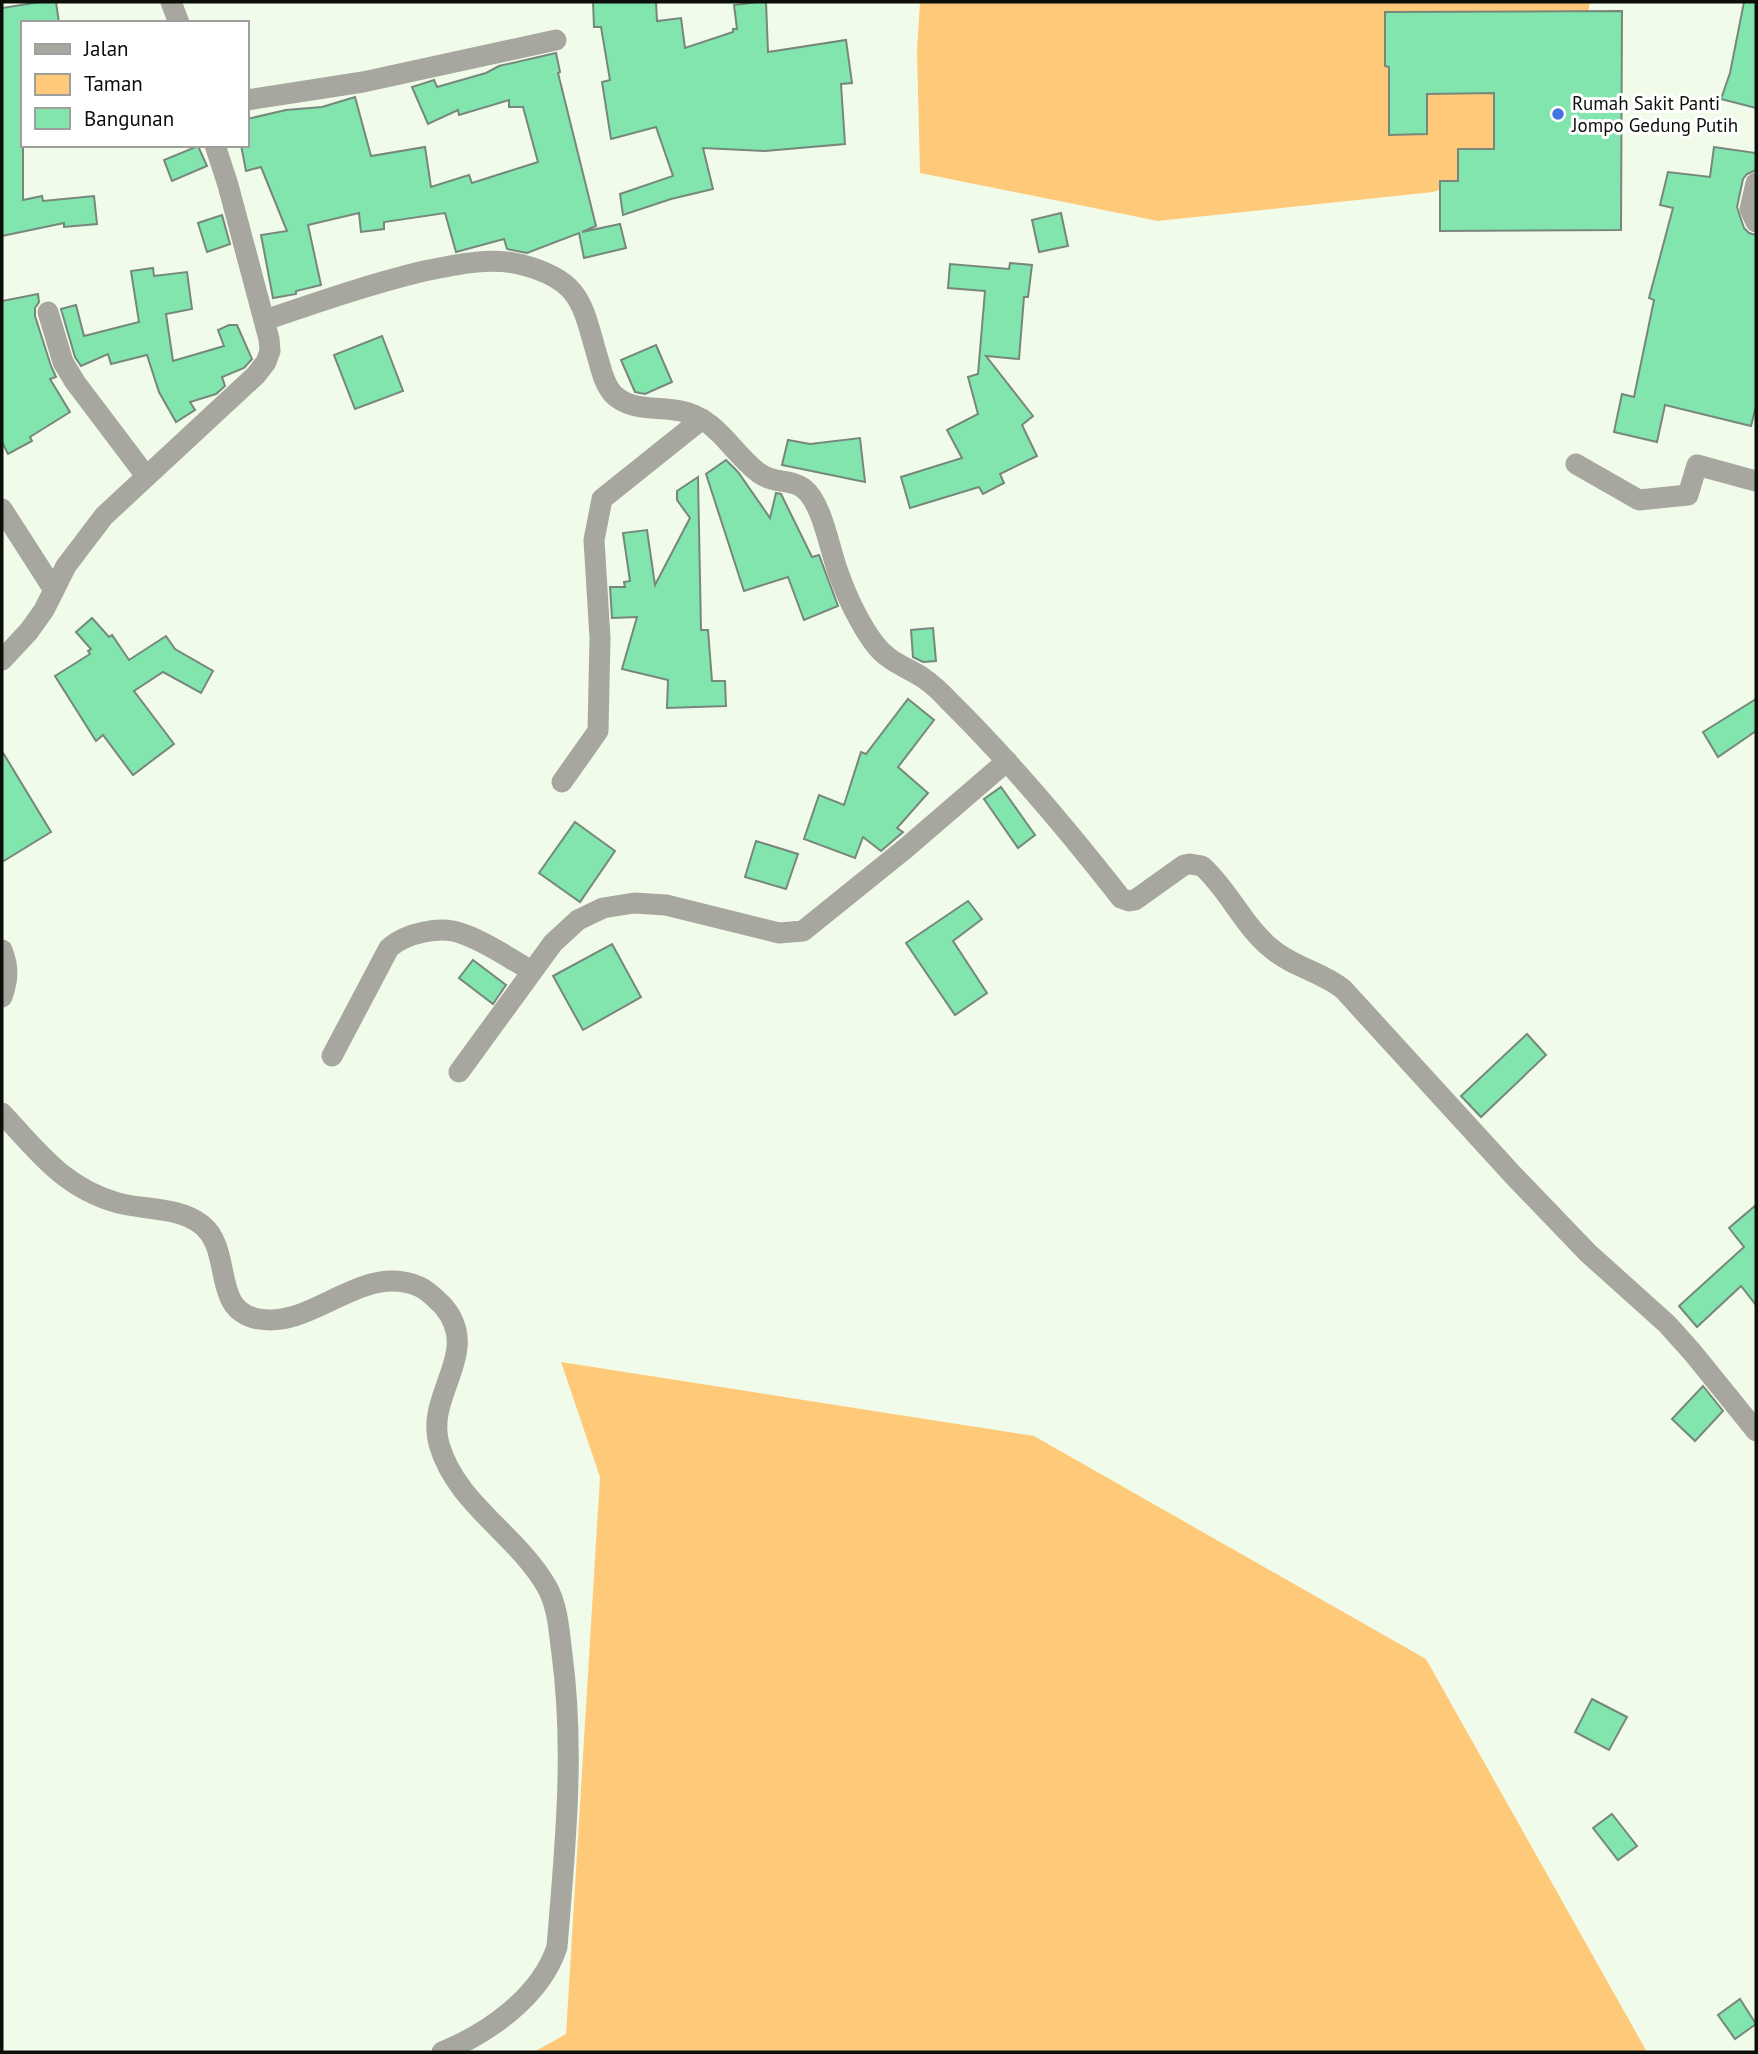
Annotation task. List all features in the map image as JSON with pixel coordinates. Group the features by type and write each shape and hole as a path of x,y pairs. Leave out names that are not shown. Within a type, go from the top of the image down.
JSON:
{"street":[{"path":"172,2 178,21"},
{"path":"248,100 363,82 556,40"},
{"path":"2,660 29,631 44,610 83,540 113,506 256,375 266,362 270,351 265,320 216,147"},
{"path":"1756,183 1750,209 1756,222"},
{"path":"265,320 369,284 475,262 518,264 552,276 578,297 601,371 614,395 635,407 679,411 702,419 730,442 756,471 773,480 799,485 805,489 819,514 837,570 857,618 881,652 892,662 932,685 1007,761 1121,898 1135,900 1184,865 1202,866 1270,948 1343,989 1404,1058 1588,1253 1667,1324 1756,1431"},
{"path":"48,312 63,362 146,476"},
{"path":"562,782 598,732 600,638 594,540 602,499 702,419"},
{"path":"1576,464 1639,500 1688,495 1697,465 1756,481"},
{"path":"2,509 54,590"},
{"path":"459,1072 553,943 578,920 603,908 634,903 666,905 779,933 803,931 906,848 1007,761"},
{"path":"332,1056 389,948 406,937 437,931 462,933 532,971"},
{"path":"2,950 8,964 2,997"},
{"path":"2,1113 65,1179 118,1203 189,1216 201,1224 211,1233 218,1245 227,1297 245,1316 275,1320 295,1315 362,1286 390,1282 418,1286 428,1292 448,1312 454,1324 458,1339 457,1354 436,1420 437,1439 455,1481 525,1556 550,1591 557,1614 564,1669 570,1753 568,1818 558,1934 551,1965 527,1996 507,2013 482,2031 442,2052"}],"green space":[{"path":"920,2 1590,2 1561,147 1433,192 1158,221 920,173 917,50"},
{"path":"561,1362 1034,1436 1426,1659 1647,2052 534,2052 566,2034 600,1477"}],"building":[{"path":"56,2 59,21 21,21 23,200 42,196 43,201 94,196 97,224 64,227 64,223 2,236 2,8"},
{"path":"593,2 656,2 657,21 681,18 685,48 733,32 733,29 737,29 734,5 758,2 766,2 768,52 846,40 852,83 841,84 845,144 765,151 703,148 713,189 623,215 620,194 673,176 656,127 611,139 602,82 610,80 601,27 594,27"},
{"path":"1744,2 1756,2 1756,108 1721,99 1730,73"},
{"name":"Rumah Sakit Panti Jompo Gedung Putih","path":"1622,11 1621,230 1440,231 1440,181 1458,181 1458,149 1494,149 1494,93 1427,94 1427,134 1389,135 1389,67 1385,66 1385,12"},
{"path":"556,53 558,73 596,226 582,232 620,224 626,248 584,258 579,233 527,253 507,249 504,239 456,252 445,213 384,222 384,229 361,232 359,213 308,225 321,285 296,291 296,294 273,298 261,235 287,231 261,167 246,171 241,147 248,147 248,119 286,110 322,107 355,97 371,156 425,147 431,187 469,175 472,183 538,162 523,107 509,107 509,100 459,115 458,110 428,124 412,87 434,80 437,87 486,73 499,66"},
{"path":"198,147 207,166 172,181 164,160"},
{"path":"1714,147 1756,153 1756,170 1743,179 1737,207 1744,228 1756,235 1756,406 1751,426 1665,405 1657,442 1614,432 1622,394 1634,397 1654,300 1649,298 1673,208 1660,205 1668,172 1710,177"},
{"path":"1061,213 1068,246 1039,252 1032,220"},
{"path":"222,215 230,244 207,252 198,223"},
{"path":"1010,263 1032,265 1028,297 1024,297 1019,359 986,356 1033,416 1022,425 1037,456 1000,474 1004,483 983,494 979,487 910,508 901,477 962,458 947,430 978,414 968,377 978,374 985,291 948,288 950,264 1009,269"},
{"path":"153,268 154,276 187,272 192,309 166,314 173,361 224,346 218,330 229,325 237,325 252,359 244,368 222,377 225,386 216,394 190,402 195,410 176,422 159,392 147,355 111,364 108,354 81,366 75,357 61,309 76,305 84,336 139,322 131,271"},
{"path":"38,294 35,316 56,377 50,379 70,412 30,437 32,441 8,454 2,442 2,301"},
{"path":"382,336 403,391 355,409 334,355"},
{"path":"656,345 672,382 645,394 635,392 621,360"},
{"path":"860,438 865,482 782,465 788,440 810,444"},
{"path":"726,460 738,472 770,518 776,493 781,494 812,557 819,555 838,606 804,620 788,577 744,591 706,474"},
{"path":"698,477 701,630 708,630 712,681 725,681 726,706 667,708 668,680 622,669 637,617 612,618 610,587 625,587 624,582 630,581 623,533 647,530 655,585 690,518 677,500 677,491"},
{"path":"92,618 109,637 112,635 129,660 166,636 175,649 213,671 201,693 163,672 134,691 174,744 133,775 103,735 96,741 55,676 90,654 88,651 91,649 76,632"},
{"path":"933,628 936,661 923,662 913,657 911,630"},
{"path":"908,699 934,720 898,767 928,793 897,828 903,832 881,851 863,837 855,858 804,839 819,795 844,805 861,752 866,754"},
{"path":"1756,699 1756,731 1718,757 1703,732"},
{"path":"2,751 51,832 2,862"},
{"path":"1001,787 1035,835 1018,848 984,799"},
{"path":"575,822 615,851 580,902 539,873"},
{"path":"756,841 798,854 786,889 745,877"},
{"path":"968,901 982,919 953,941 987,993 955,1015 906,943"},
{"path":"612,944 641,997 583,1030 553,976"},
{"path":"473,960 506,985 493,1004 459,978"},
{"path":"1527,1034 1546,1055 1481,1117 1461,1096"},
{"path":"1756,1205 1756,1305 1741,1286 1697,1327 1679,1306 1744,1247 1729,1228"},
{"path":"1703,1386 1723,1411 1695,1441 1672,1419"},
{"path":"1592,1699 1627,1717 1609,1750 1575,1732"},
{"path":"1612,1814 1637,1846 1618,1860 1593,1828"},
{"path":"1740,1999 1756,2024 1735,2039 1718,2015"}],"place":[{"name":"Rumah Sakit Panti Jompo Gedung Putih","path":"1558,114"}]}
